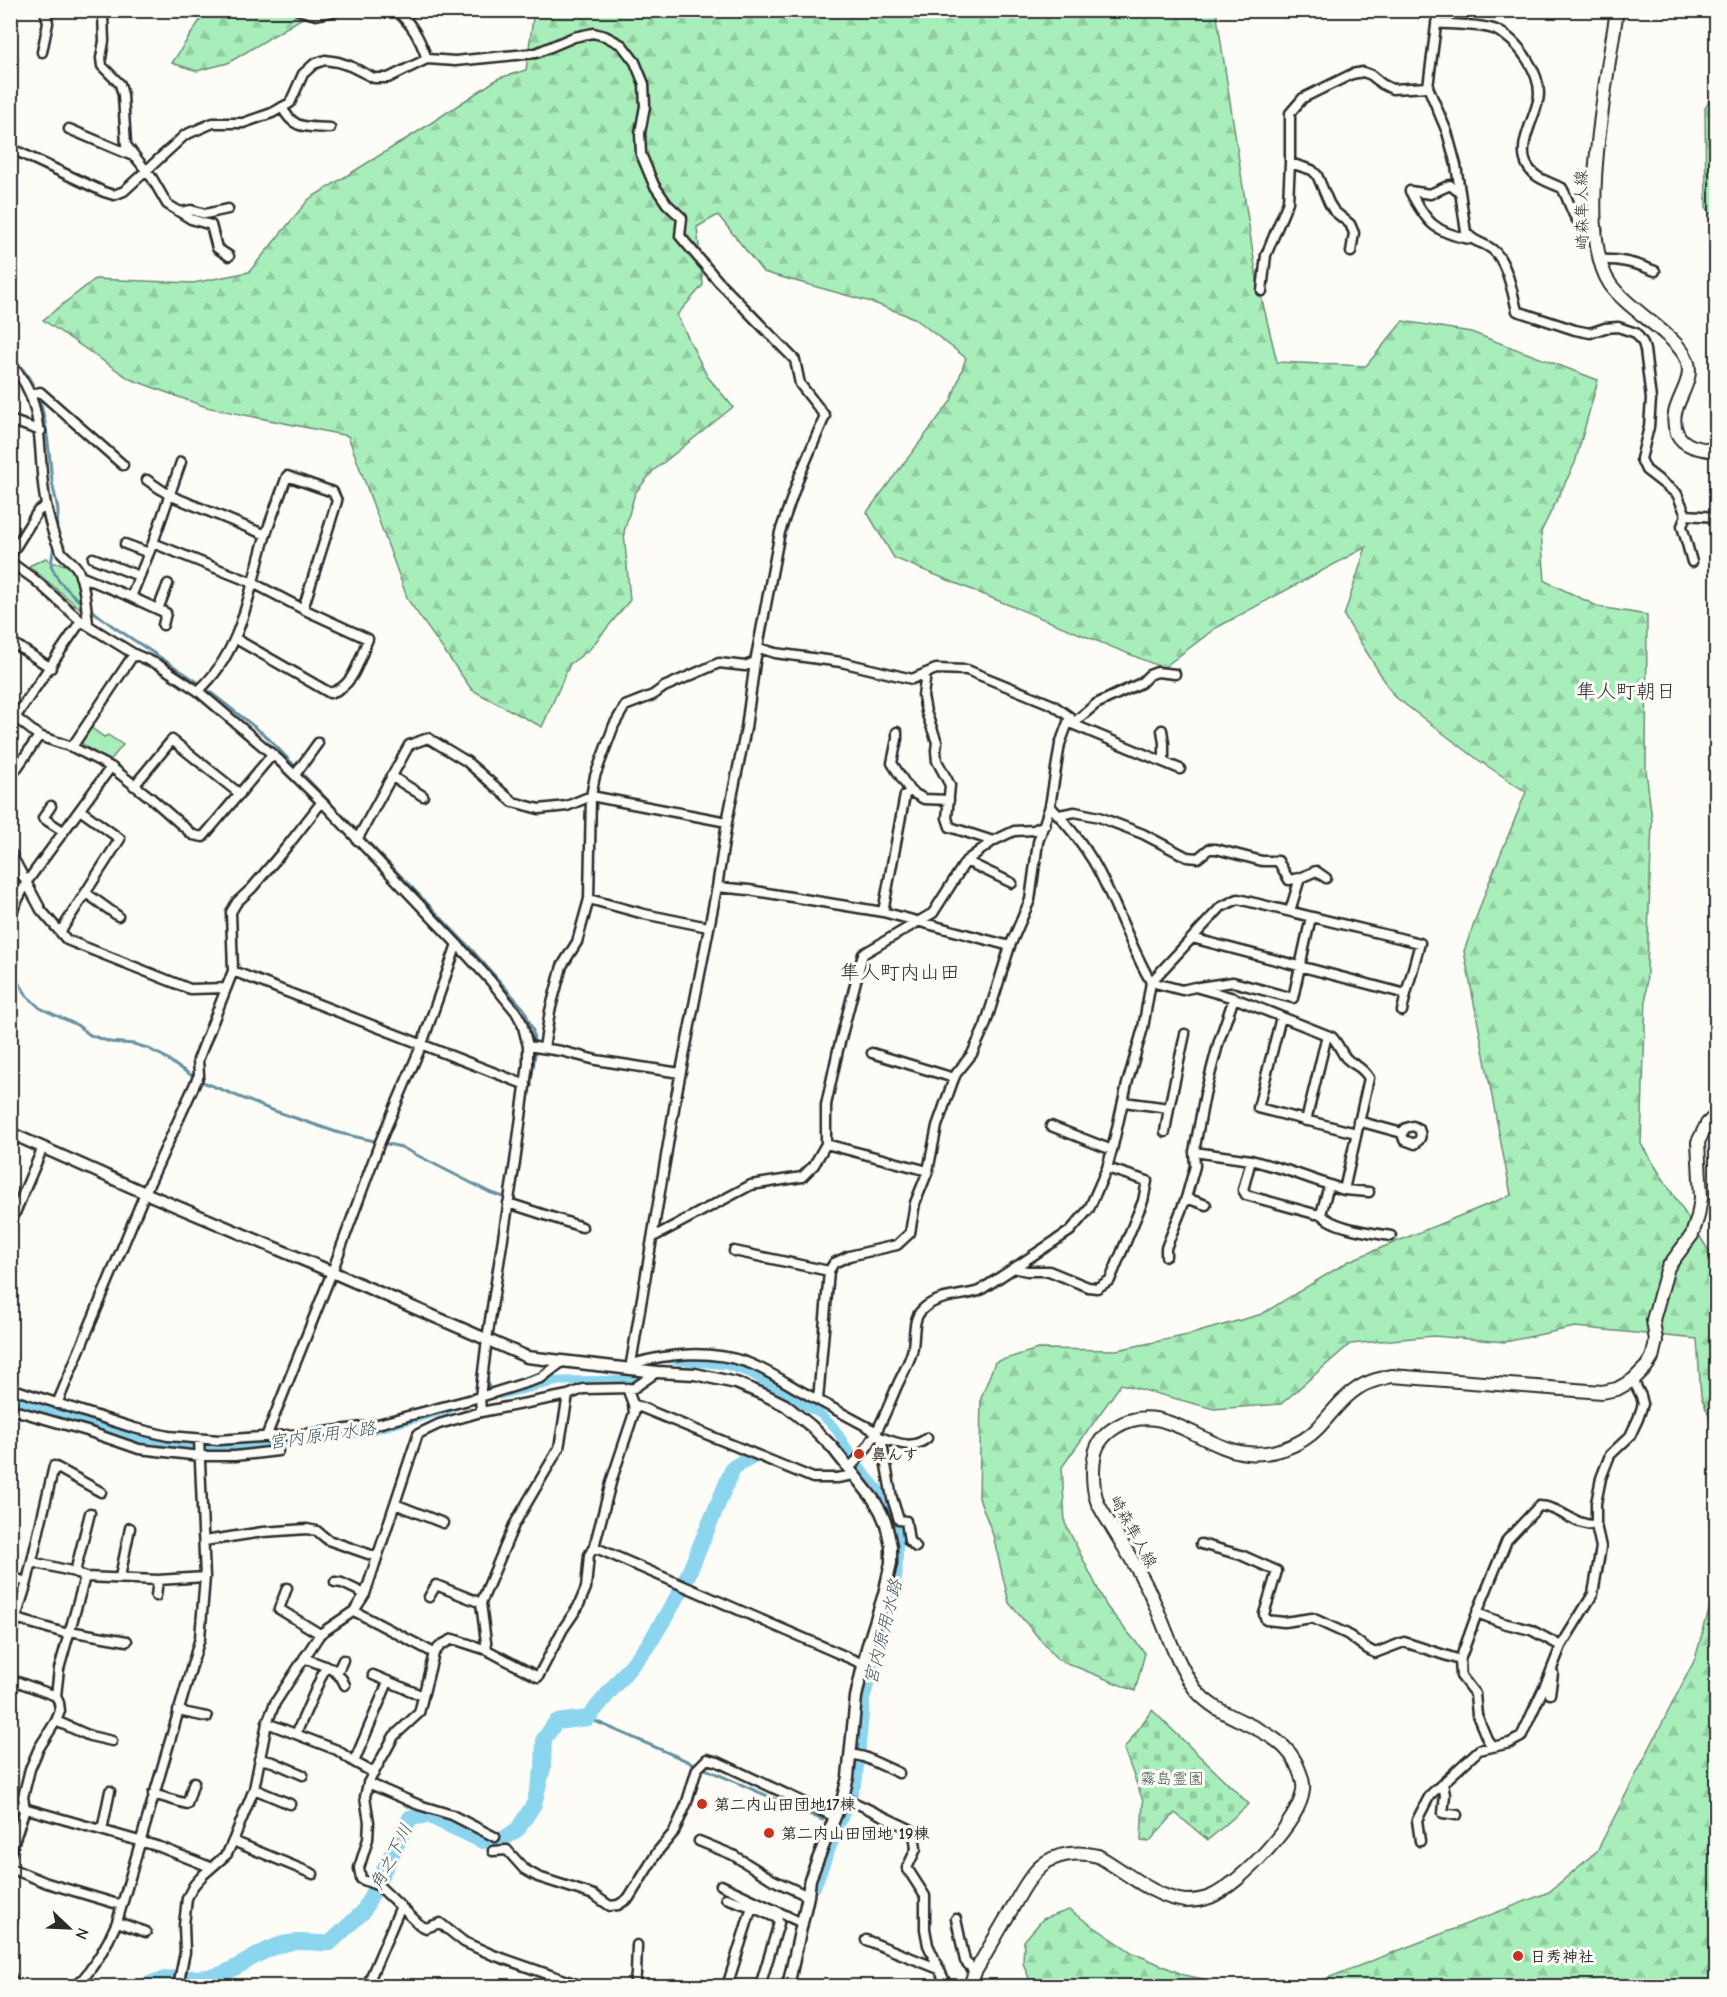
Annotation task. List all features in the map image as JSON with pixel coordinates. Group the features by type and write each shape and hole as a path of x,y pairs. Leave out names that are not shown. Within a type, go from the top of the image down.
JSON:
{"main road":[{"name":"崎森隼人線","path":"1617,10 1595,170 1594,203 1599,260 1609,282 1619,295 1676,345 1687,360 1688,379 1674,413 1675,427 1679,436 1683,442 1690,445 1716,451"},
{"name":"崎森隼人線","path":"970,1986 975,1972 1025,1886 1042,1866 1061,1856 1089,1853 1165,1895 1184,1900 1202,1899 1232,1883 1279,1836 1292,1820 1304,1788 1299,1769 1289,1752 1273,1737 1215,1708 1196,1690 1182,1666 1149,1590 1097,1502 1094,1473 1097,1446 1109,1431 1123,1422 1140,1418 1160,1420 1175,1424 1232,1450 1247,1454 1262,1453 1286,1448 1306,1439 1336,1407 1359,1387 1392,1376 1602,1392 1617,1389 1633,1380 1652,1358 1656,1341 1653,1320 1668,1267 1692,1236 1698,1216 1701,1198 1698,1142 1707,1124 1716,1115"}],"street":[{"path":"42,52 48,23 45,10"},
{"path":"104,10 102,66 120,84 123,95 126,145 146,170 167,204 191,219 211,225 217,248 230,256"},
{"path":"298,10 316,15 341,10"},
{"path":"394,10 405,18 420,39 427,59"},
{"path":"405,18 412,10"},
{"path":"1438,10 1428,87 1447,132 1464,222 1470,239"},
{"path":"1436,23 1494,29 1504,35 1528,60 1539,82 1539,99 1525,143 1525,162 1532,174 1563,188 1577,222 1585,229 1596,230"},
{"path":"10,148 114,195 124,191 185,135 213,123 243,123 272,113 290,103 303,74 314,64 325,60 350,66 374,78 388,78 427,59 455,61 536,53 574,37 593,33 605,36 622,45 635,62 644,84 645,106 640,133 641,154 654,185 667,204 682,218 680,236 718,281 795,360 800,384 825,416 799,477 780,532 755,662 746,728 717,887 680,1072 631,1366"},
{"path":"1262,291 1266,255 1288,202 1290,113 1303,98 1352,74 1363,72 1371,75 1392,89 1428,87"},
{"path":"282,107 288,120 296,125 330,128"},
{"path":"69,129 134,156"},
{"path":"1290,163 1312,170 1317,175 1334,211 1350,224 1354,232 1351,252"},
{"path":"1460,193 1450,185 1430,194 1410,191 1433,226 1446,234 1470,239 1494,250 1506,273 1517,311 1582,332 1590,333 1618,327 1636,333 1643,342 1651,399 1649,426 1641,459 1646,470 1677,494 1686,515 1682,526 1692,562"},
{"path":"181,212 190,210 205,214 228,209"},
{"path":"1599,260 1629,261 1655,270"},
{"path":"10,364 25,382 32,395 40,430 46,507 57,543 64,555 77,567 85,622 14,715 10,726"},
{"path":"32,395 40,392 123,465"},
{"path":"10,420 40,430"},
{"path":"131,597 153,543 181,462"},
{"path":"198,691 224,661 236,639 266,535 287,476 333,492 337,501 303,609"},
{"path":"147,480 169,495 266,535"},
{"path":"10,556 38,512 46,507"},
{"path":"1686,515 1716,517"},
{"path":"153,543 253,583 368,639 350,683 341,690 330,693 236,639"},
{"path":"125,544 149,553"},
{"path":"93,558 139,576"},
{"path":"10,562 85,622 134,654 159,665 198,691 236,722 295,775 457,944 516,1012 522,1023 528,1046 526,1085 486,1339 481,1411"},
{"path":"80,576 166,613 163,625"},
{"path":"158,609 168,584"},
{"path":"10,641 51,668"},
{"path":"759,648 841,662 912,679 936,669 967,670 1053,705 1071,720 1180,769"},
{"path":"72,747 134,654"},
{"path":"544,1048 550,1011 562,966 577,942 589,899 591,796 595,776 614,726 625,706 652,695 664,687 719,663 745,666 755,662"},
{"path":"818,1400 829,1271 834,1263 897,1245 910,1233 915,1203 928,1170 937,1126 954,1078 972,1054 985,1026 1010,946 1030,900 1038,842 1050,806 1060,744 1071,720 1096,704 1141,683 1149,675 1158,672 1175,674"},
{"path":"926,673 924,696 926,712 937,742 937,760 950,785 947,818 950,827 993,841"},
{"path":"14,715 39,736 72,747 111,767 193,835 203,837 272,755"},
{"path":"1162,730 1164,762"},
{"path":"897,732 892,763 910,791 924,799 949,800"},
{"path":"10,778 39,736"},
{"path":"357,840 409,745 428,738 466,761 513,802 539,809 567,806 591,796 728,822"},
{"path":"134,786 172,740 240,794"},
{"path":"295,775 318,743"},
{"path":"10,916 26,883 111,767"},
{"path":"391,776 423,796"},
{"path":"883,912 905,795 910,791"},
{"path":"57,1404 145,1193 199,1076 198,1060 233,970 231,912 321,803"},
{"path":"51,806 43,818 63,831"},
{"path":"1050,806 1093,860 1138,961 1151,982 1182,990 1233,982 1293,998 1311,917"},
{"path":"61,931 120,839 80,810"},
{"path":"1059,815 1075,812 1099,817 1143,834 1187,857 1198,858 1209,849 1262,861 1278,861 1289,880 1316,871 1326,878"},
{"path":"654,1237 751,1185 802,1177 814,1165 826,1144 826,1105 863,954 933,912 966,861 993,841 1014,831 1034,830 1045,825"},
{"path":"10,852 42,910 67,940 190,988 226,988"},
{"path":"966,861 1012,883"},
{"path":"1290,911 1300,878"},
{"path":"717,887 883,912 1010,946"},
{"path":"86,893 118,916"},
{"path":"589,899 644,915 708,927"},
{"path":"633,1404 813,1478 837,1478 852,1471 878,1435 912,1352 915,1321 921,1310 936,1299 979,1292 1070,1231 1082,1218 1107,1168 1143,1028 1151,982 1221,907 1238,899 1420,943 1402,1011"},
{"path":"1192,938 1406,994"},
{"path":"266,1437 332,1272 379,1145 422,1044 457,944"},
{"path":"233,970 526,1085"},
{"path":"1195,987 1234,998 1327,1035 1339,1044 1347,1058 1362,1068 1369,1078 1344,1190"},
{"path":"1166,1256 1166,1248 1186,1198 1194,1166 1194,1152 1205,1094 1219,1041 1234,998"},
{"path":"1281,1017 1258,1108 1356,1133"},
{"path":"1165,1132 1185,1034"},
{"path":"1306,1121 1327,1035"},
{"path":"528,1046 596,1060 680,1072"},
{"path":"872,1053 954,1078"},
{"path":"1124,1102 1169,1108"},
{"path":"1358,1121 1402,1133"},
{"path":"1051,1126 1112,1150"},
{"path":"10,1133 527,1358 631,1366 657,1372 695,1374 736,1383 765,1395 784,1405 811,1426 832,1447 893,1522"},
{"path":"826,1144 928,1170"},
{"path":"10,1225 44,1147"},
{"path":"1194,1152 1251,1160 1344,1190 1369,1192"},
{"path":"1251,1160 1244,1190 1246,1195 1321,1214"},
{"path":"1013,1268 1027,1271 1049,1271 1088,1287 1097,1288 1110,1280 1143,1201 1147,1181 1107,1168"},
{"path":"1321,1214 1329,1185"},
{"path":"1186,1198 1206,1205"},
{"path":"509,1200 519,1206 582,1227"},
{"path":"1321,1214 1326,1220 1366,1232 1391,1236"},
{"path":"734,1251 829,1271"},
{"path":"631,1366 653,1357 683,1354 745,1362 818,1400 878,1435 910,1446 921,1443 927,1438"},
{"path":"10,1388 134,1428 168,1436 219,1440 370,1426 541,1378 561,1362"},
{"path":"178,1985 185,1952 184,1926 187,1898 194,1885 210,1867 227,1854 233,1841 254,1789 267,1723 275,1703 320,1635 354,1611 365,1594 418,1434 439,1424 481,1411 568,1395 583,1389 634,1388 657,1372"},
{"path":"1420,1841 1417,1820 1426,1800 1479,1750 1510,1743 1521,1737 1561,1646 1593,1594 1602,1547 1596,1525 1596,1503 1601,1478 1610,1455 1630,1436 1643,1404 1633,1380"},
{"path":"578,1986 483,1951 464,1942 440,1923 426,1928 420,1925 375,1884 361,1879 358,1868 368,1839 369,1822 365,1797 368,1783 394,1736 419,1713 434,1653 441,1645 453,1639 488,1650 538,1677 563,1629 578,1607 585,1588 589,1556 594,1547 612,1479 634,1413 627,1388"},
{"path":"488,1650 481,1603 514,1525 559,1448 568,1395"},
{"path":"10,1409 139,1449 200,1456 235,1456 278,1451"},
{"path":"788,1986 810,1879 835,1817 848,1799 848,1777 857,1755 856,1697 891,1563 892,1498 878,1435"},
{"path":"77,1986 91,1970 110,1940 117,1922 200,1638 205,1577 199,1439"},
{"path":"10,1638 13,1618 32,1562 54,1466 101,1492"},
{"path":"395,1504 443,1523"},
{"path":"1492,1746 1477,1715 1475,1694 1461,1676 1460,1660 1477,1612 1508,1540 1539,1506 1547,1506 1570,1519 1588,1525 1596,1525"},
{"path":"75,1572 90,1513"},
{"path":"893,1522 906,1521 909,1541 916,1547"},
{"path":"120,1577 130,1528"},
{"path":"204,1541 263,1532 307,1529 317,1531 328,1540 377,1557"},
{"path":"1201,1544 1241,1555 1277,1571 1264,1614 1266,1620 1284,1622 1312,1618 1347,1634 1375,1653 1404,1642 1460,1660"},
{"path":"594,1547 863,1664"},
{"path":"32,1562 75,1572 85,1577 158,1580 205,1577"},
{"path":"10,1577 27,1581"},
{"path":"10,1854 25,1809 23,1797 30,1769 60,1711 56,1696 59,1669 85,1577"},
{"path":"156,1596 158,1580"},
{"path":"335,1582 365,1594"},
{"path":"429,1597 436,1585 481,1603"},
{"path":"287,1588 279,1610 320,1635"},
{"path":"354,1611 434,1653"},
{"path":"1477,1612 1503,1623 1531,1630 1561,1646"},
{"path":"13,1618 68,1633 127,1641"},
{"path":"304,1658 338,1671 343,1660"},
{"path":"329,1667 345,1685"},
{"path":"296,1734 329,1667"},
{"path":"1550,1694 1553,1667"},
{"path":"373,1675 423,1696"},
{"path":"10,1679 56,1696"},
{"path":"354,1762 388,1682"},
{"path":"178,1711 207,1717"},
{"path":"56,1721 90,1736 112,1741"},
{"path":"267,1723 337,1750 374,1773"},
{"path":"857,1755 898,1773"},
{"path":"259,1759 273,1762 303,1775"},
{"path":"493,1851 507,1850 524,1869 538,1876 594,1895 610,1906 618,1905 629,1898 658,1851 674,1832 700,1766 707,1760 718,1762 835,1817"},
{"path":"153,1794 187,1804 194,1782"},
{"path":"368,1783 419,1805 453,1815 495,1837"},
{"path":"1443,1783 1445,1795 1443,1813 1457,1815"},
{"path":"254,1789 290,1804"},
{"path":"102,1830 110,1791"},
{"path":"848,1799 914,1832 916,1849 907,1868 925,1896 925,1929 928,1945 947,1986"},
{"path":"10,1804 181,1854 210,1867"},
{"path":"233,1841 313,1874"},
{"path":"699,1841 733,1855 773,1880 808,1896"},
{"path":"10,1868 47,1883 121,1905"},
{"path":"722,1885 802,1923"},
{"path":"726,1898 777,1918 778,1923 760,1986"},
{"path":"367,1986 401,1906"},
{"path":"736,1986 728,1983 752,1907"},
{"path":"10,1914 10,1924"},
{"path":"956,1919 965,1961 975,1972"},
{"path":"117,1922 146,1932"},
{"path":"866,1940 939,1970"},
{"path":"634,1986 637,1945"},
{"path":"10,1976 14,1984 18,1986"}],"green space":[{"path":"206,11 314,11 228,63 197,71 172,63"},
{"path":"534,11 1218,11 1257,279 1277,362 1366,366 1403,321 1471,332 1598,380 1575,463 1541,532 1545,581 1599,607 1647,615 1646,770 1652,820 1641,1144 1716,1262 1716,1434 1701,1396 1697,1339 1575,1327 1505,1342 1433,1336 1350,1344 1281,1404 1214,1409 1121,1384 1062,1467 1065,1523 1107,1607 1145,1653 1135,1691 1057,1659 1009,1603 993,1535 979,1498 981,1398 995,1362 1038,1349 1117,1350 1188,1335 1262,1314 1349,1261 1511,1195 1464,951 1526,792 1477,759 1394,696 1344,616 1366,547 1216,628 1163,668 894,558 867,512 951,401 966,358 914,318 871,302 763,272 718,215 697,227 703,285 677,315 707,376 733,407 653,471 635,493 624,532 630,600 589,650 570,664 542,727 472,690 408,600 348,436 206,407 130,379 43,320 95,279 193,283 249,272 309,199 499,78 526,70"},
{"path":"1716,88 1716,221 1706,207 1705,108"},
{"path":"46,558 52,563 72,567 80,584 83,611 29,566"},
{"path":"89,726 104,737 108,735 123,745 109,762 77,740"},
{"path":"1716,1586 1716,1986 1307,1986 1549,1892 1597,1851 1695,1659"},
{"name":"霧島霊園","path":"1152,1710 1249,1804 1208,1840 1175,1813 1149,1842 1141,1841 1143,1801 1124,1749"},
{"path":"1069,1910 1133,1953 1184,1975 1237,1986 1032,1986 1023,1963 1024,1941 1043,1919"}],"waterway":[{"path":"10,356 23,369 39,398 47,430 58,509 56,531"},
{"path":"54,544 51,566 59,581 78,600 114,627 196,681 266,736 471,949 524,1009 533,1031 535,1054 492,1335"},
{"path":"10,981 20,984 27,996 40,1008 77,1025 90,1035 110,1042 134,1044 147,1048 203,1082 269,1109 339,1133 401,1147 489,1192 506,1198"},
{"name":"宮内原用水路","path":"668,1359 726,1365 750,1373 820,1414 834,1427 859,1466 889,1501 899,1536 898,1576 866,1698 858,1781 816,1888"},
{"path":"487,1372 489,1392"},
{"name":"宮内原用水路","path":"498,1395 558,1381 635,1380"},
{"name":"宮内原用水路","path":"10,1399 151,1443 180,1447 225,1448 361,1433 450,1409"},
{"name":"角之下川","path":"145,1986 165,1979 202,1978 221,1974 279,1945 298,1942 330,1943 363,1912 410,1818 428,1815 483,1841 502,1840 518,1829 534,1804 543,1768 544,1739 556,1722 588,1718 649,1644 682,1589 733,1468 753,1456"},
{"path":"588,1718 823,1820"}],"place":[{"name":"鼻んす","path":"859,1454"},
{"name":"第二内山田団地17棟","path":"702,1804"},
{"name":"第二内山田団地 19棟","path":"769,1833"},
{"name":"日秀神社","path":"1518,1956"}],"district":[{"name":"隼人町朝日","path":"1626,691"},
{"name":"隼人町内山田","path":"900,972"}]}
